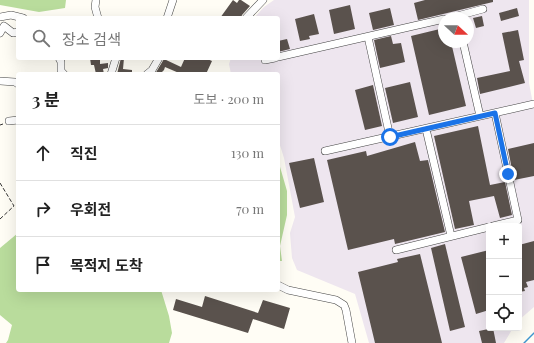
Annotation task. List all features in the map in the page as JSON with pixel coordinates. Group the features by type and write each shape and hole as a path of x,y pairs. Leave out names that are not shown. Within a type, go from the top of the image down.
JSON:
{"street":[{"path":"96,0 95,7 98,16"},
{"path":"167,16 173,0"},
{"path":"248,16 263,0"},
{"path":"474,12 483,9"},
{"path":"0,16 16,16"},
{"path":"280,57 438,20"},
{"path":"0,33 4,26 13,33 16,32"},
{"path":"368,37 390,137"},
{"path":"464,48 480,116"},
{"path":"60,60 62,72"},
{"path":"112,72 115,60"},
{"path":"150,72 158,60"},
{"path":"0,81 16,83"},
{"path":"325,151 534,104"},
{"path":"495,113 518,220 506,223"},
{"path":"9,121 16,120"},
{"path":"426,129 451,236"},
{"path":"396,250 486,228"},
{"path":"280,286 288,290 336,300 344,305 352,343"}],"path":[{"path":"0,183 14,206 0,219"}],"shaded area":[{"path":"274,0 529,0 529,83 534,109 534,307 522,317 522,223 486,223 486,331 511,331 504,343 369,343 355,294 297,270 292,258 290,233 295,217 284,158 280,145 280,72 231,72 229,64 230,60 280,60 280,16 256,16 264,7"}],"green space":[{"path":"0,0 66,0 65,8 39,12 0,5"},
{"path":"280,167 287,191 287,215 280,246"},
{"path":"16,235 16,292 162,292 169,316 172,333 169,343 6,343 12,325 0,315 0,248"},
{"path":"280,246 282,261 280,261"}],"building":[{"path":"233,0 237,3 241,0 250,6 242,16 221,16"},
{"path":"425,0 493,0 493,2 451,12 438,12 438,15 418,20 414,3"},
{"path":"350,5 355,29 334,34 329,10"},
{"path":"390,8 394,25 373,30 369,13"},
{"path":"517,8 519,16 501,21 499,13"},
{"path":"314,14 319,34 309,36 310,39 300,41 295,19"},
{"path":"482,16 484,26 476,28 474,18"},
{"path":"438,29 438,48 452,48 466,106 429,115 411,36"},
{"path":"518,30 524,60 519,61 525,83 480,94 477,78 510,71 502,33"},
{"path":"391,36 393,44 401,43 405,62 380,68 374,40"},
{"path":"287,39 290,49 280,52 280,41"},
{"path":"90,60 100,60 100,64 108,63 108,68 103,69 104,72 96,72 94,65 91,65"},
{"path":"120,60 124,60 123,69 132,70 132,72 118,72"},
{"path":"163,60 181,67 184,60 212,61 207,72 177,72 165,67 162,72 156,72"},
{"path":"410,82 418,117 393,123 385,88"},
{"path":"373,85 382,126 365,130 355,90"},
{"path":"478,126 490,185 505,182 512,215 500,218 494,196 469,201 474,225 455,229 434,136"},
{"path":"415,142 420,161 428,160 445,232 395,244 394,239 348,250 327,160 366,151 367,156"},
{"path":"534,143 534,176 514,180 508,149"},
{"path":"314,158 324,202 300,208 289,163"},
{"path":"534,241 534,280 526,282 528,287 524,288 525,291 522,292 522,259 522,244"},
{"path":"445,244 465,327 450,331 431,248"},
{"path":"486,251 486,311 476,314 461,257"},
{"path":"420,254 442,343 375,343 358,272 398,262 397,259"},
{"path":"205,296 258,313 263,300 290,308 284,329 253,319 248,333 173,310 176,299 202,307"},
{"path":"486,330 486,331 494,331 496,343 482,343 479,331"}],"waterway":[{"path":"524,343 534,333"}],"route":[{"path":"390,137 495,113 508,174"}]}
